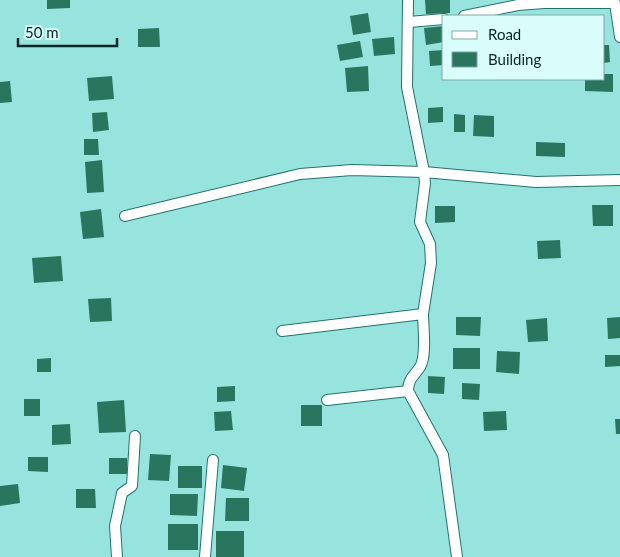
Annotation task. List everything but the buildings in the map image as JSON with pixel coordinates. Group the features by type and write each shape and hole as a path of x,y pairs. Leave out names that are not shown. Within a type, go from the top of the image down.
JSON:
{"street":[{"path":"408,0 407,86 424,172 425,183 420,222 430,244 430,263 423,314 423,356 421,366 412,374 408,383 408,391 444,455 457,557"},
{"path":"470,15 535,4 618,2 620,37"},
{"path":"409,22 442,19"},
{"path":"125,216 300,174 352,170 424,172 536,182 620,180"},
{"path":"282,331 423,314"},
{"path":"327,400 408,391"},
{"path":"117,557 114,526 122,492 132,486 134,436"},
{"path":"205,557 213,460"}]}
